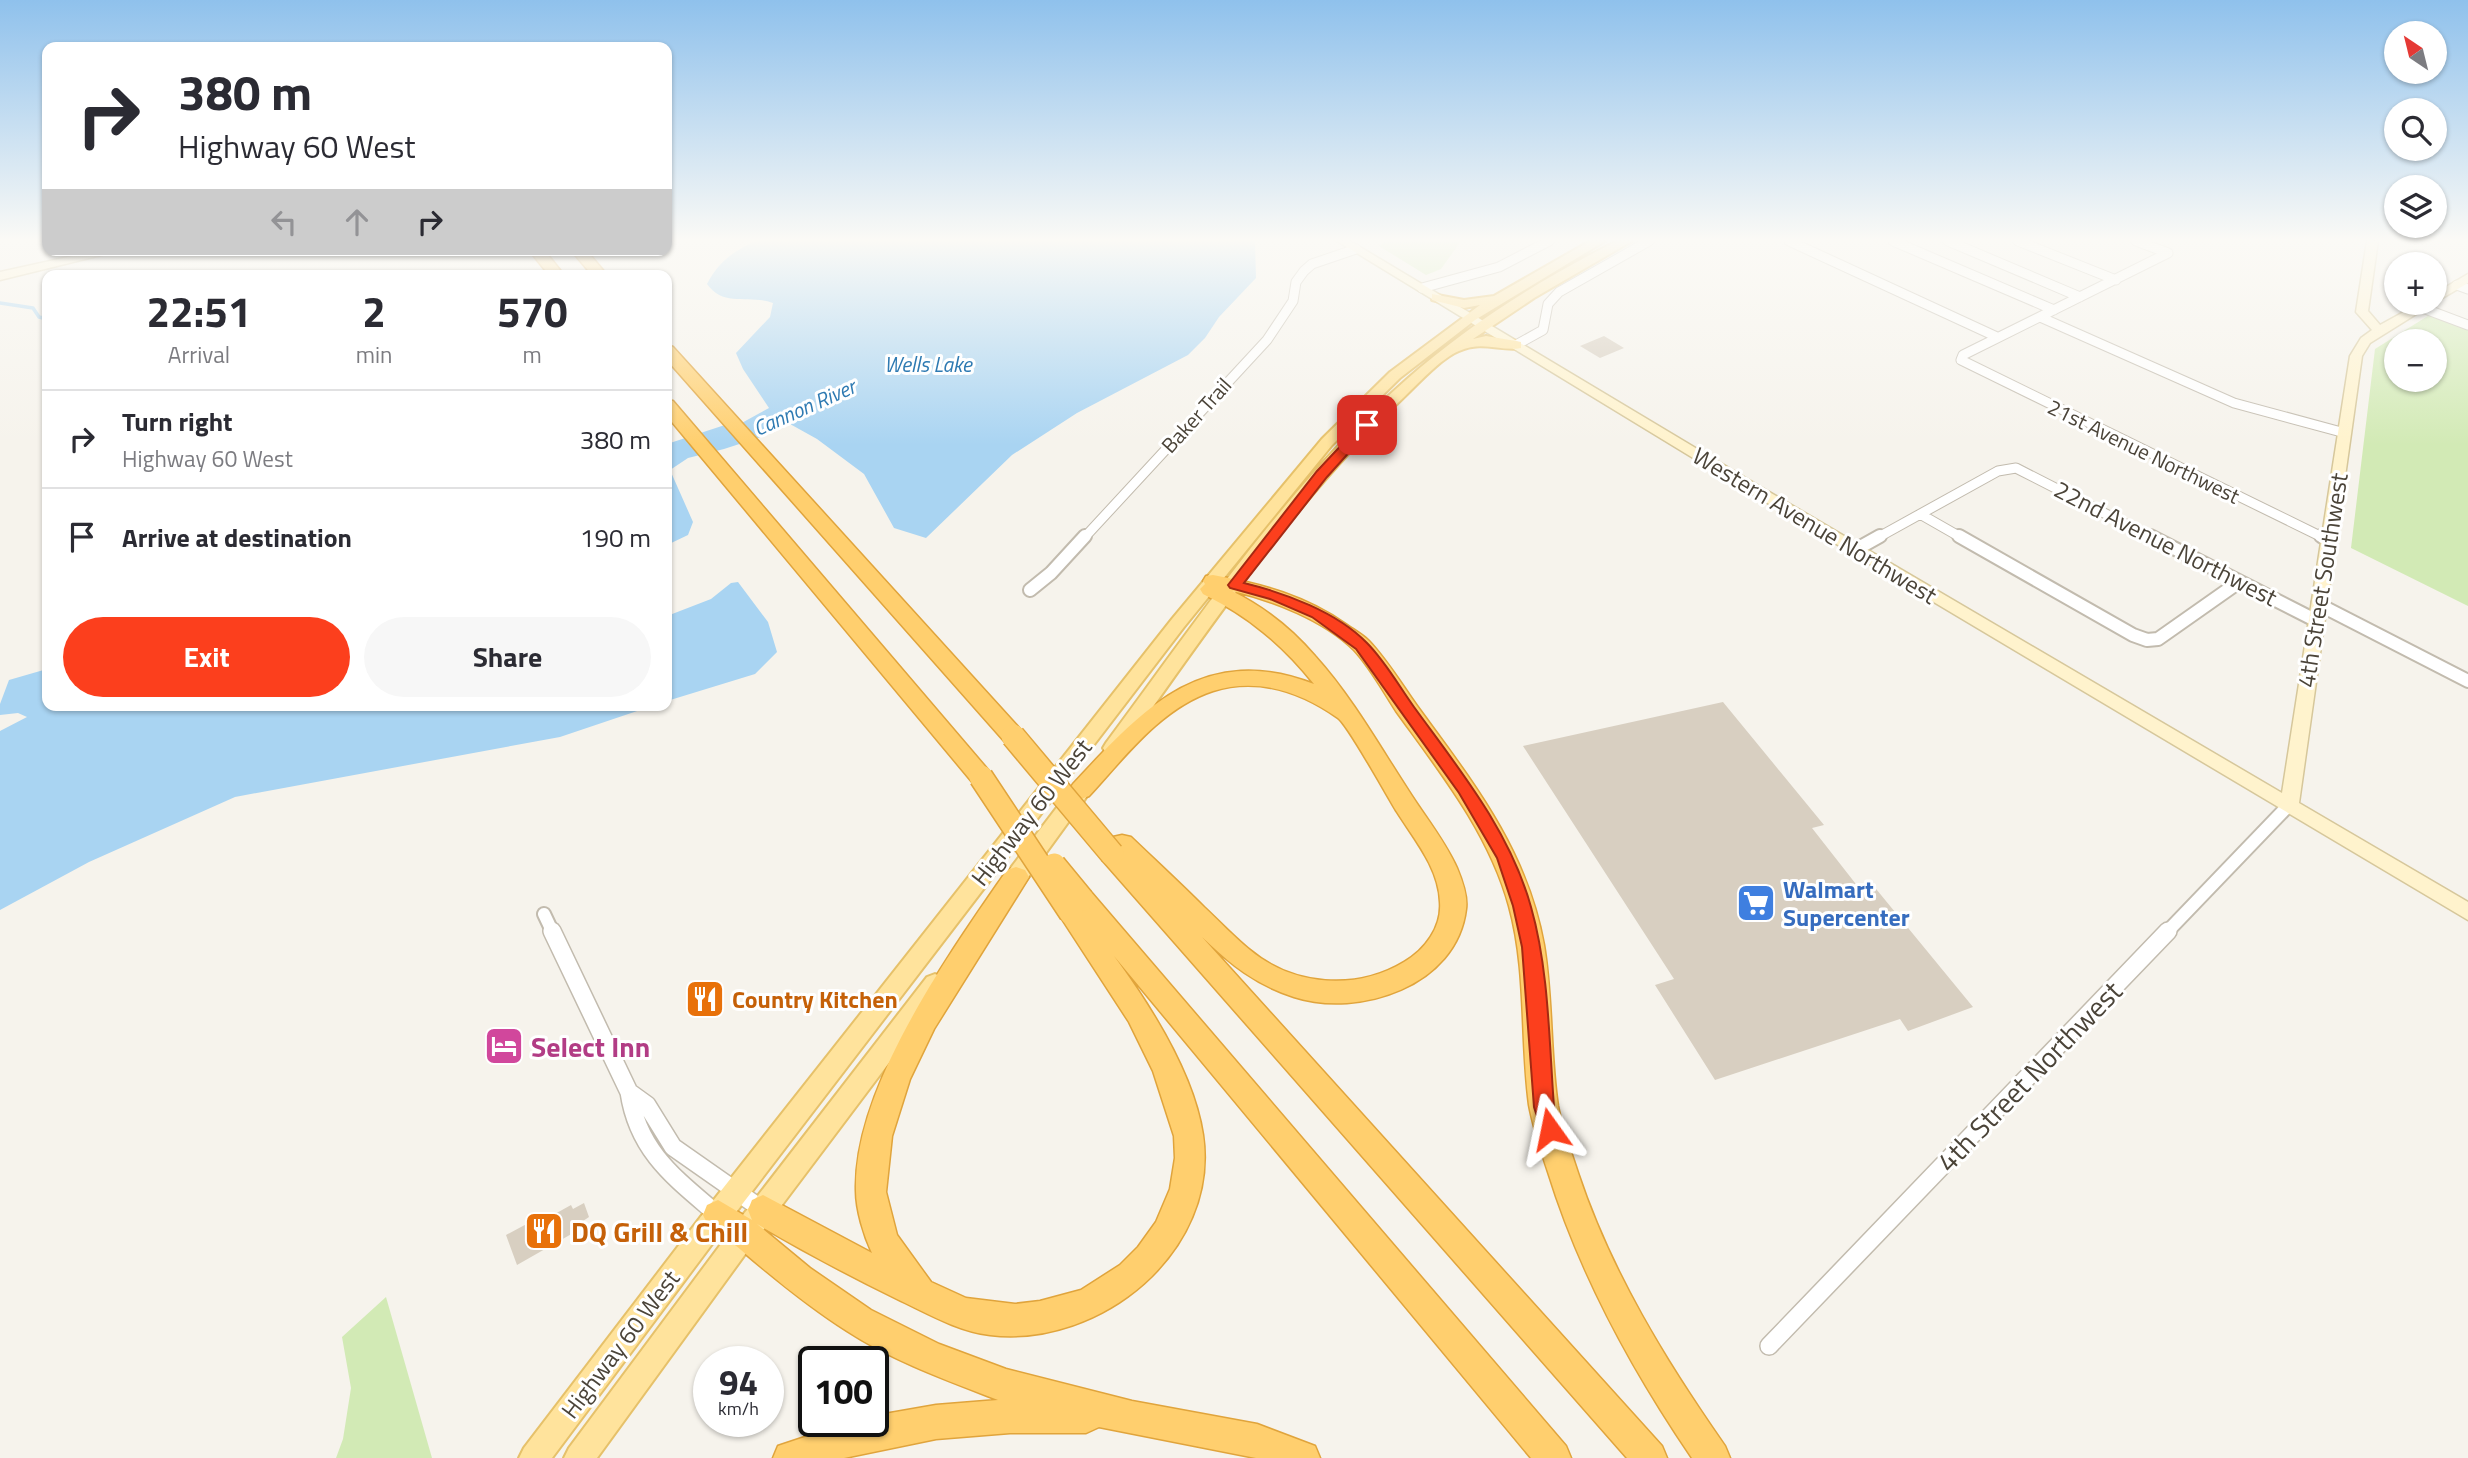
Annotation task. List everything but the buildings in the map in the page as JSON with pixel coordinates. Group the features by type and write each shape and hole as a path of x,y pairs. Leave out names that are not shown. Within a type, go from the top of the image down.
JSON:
{"highway":[{"path":"672,356 1117,849 1650,1458"},
{"path":"672,411 981,776 1077,906 1553,1458"},
{"path":"1117,849 1233,950 1264,974 1289,985 1335,992 1372,988 1420,967 1436,950 1447,931 1453,910 1445,869 1334,692 1309,661 1281,634 1220,587"},
{"path":"1220,587 1275,595 1317,614 1361,645 1465,789 1505,857 1522,906 1531,947 1544,1107 1563,1173 1628,1325 1661,1383 1713,1458"},
{"path":"1081,790 1157,711 1173,699 1213,682 1237,679 1284,682 1326,698 1355,726"},
{"path":"933,1299 910,1281 893,1259 880,1235 872,1209 870,1181 878,1136 890,1093 906,1052 927,1013 1016,877"},
{"path":"741,1212 966,1314 1002,1319 1041,1317 1077,1308 1112,1291 1142,1267 1166,1237 1182,1205 1189,1172 1189,1140 1182,1110 1163,1060 1077,906"},
{"path":"741,1212 799,1279 850,1314 930,1357 1006,1386 1132,1418 1257,1441 1303,1458"},
{"path":"790,1458 832,1442 916,1423 1028,1414 1132,1418"}],"main road":[{"name":"Highway 60 West","path":"534,1458 741,1212 1016,877 1081,790 1220,587 1350,442 1394,398 1446,355 1491,309"},
{"name":"Highway 60 West","path":"579,1458 741,1212 1342,425 1395,375 1499,309"},
{"path":"1446,355 1480,340 1516,345"}],"street":[{"name":"Baker Trail","path":"1030,590 1058,565 1267,340 1288,309"},
{"name":"Western Avenue Northwest","path":"1456,309 1855,550 2468,912"},
{"path":"1516,345 1543,330 1547,309"},
{"path":"1936,309 1997,337 2054,310"},
{"path":"2362,309 2362,312 2379,331 2407,315"},
{"path":"2446,315 2468,325"},
{"path":"2040,317 2234,402 2345,433"},
{"name":"4th Street Southwest","path":"2289,805 2356,356 2365,341 2379,331"},
{"name":"21st Avenue Northwest","path":"1997,337 1964,355 1961,360 2327,539"},
{"name":"22nd Avenue Northwest","path":"1920,514 1998,471 2016,468 2239,582 2316,612 2468,681"},
{"path":"1855,550 1920,514 2133,635 2147,640 2163,636 2239,582"},
{"name":"4th Street Northwest","path":"1769,1346 2289,805"},
{"path":"544,914 629,1092 631,1115 641,1138 655,1158 741,1212"},
{"path":"629,1092 647,1105 673,1147 741,1212"}],"green space":[{"path":"2429,315 2468,328 2468,606 2351,548 2375,349 2384,343 2384,392 2447,392 2447,329 2407,329"},
{"path":"386,1297 432,1458 336,1458 343,1439 351,1388 342,1337"}],"water":[{"name":"Wells Lake","path":"772,309 1227,309 1188,355 1077,413 1012,455 926,538 894,528 864,474 817,439 790,424 782,425 761,437 688,458 672,469 672,442 734,422 738,425 769,408 743,369 736,353 770,317"},
{"name":"Wells Lake","path":"672,475 693,522 688,535 672,543"},
{"path":"738,582 768,622 777,652 755,674 672,699 672,614 711,599 731,583"},
{"path":"42,670 42,711 637,711 560,737 235,797 89,862 0,910 0,731 27,717 18,713 0,715 0,704 9,680"}],"waterway":[{"path":"34,309 42,318"}],"place":[{"name":"Walmart Supercenter","path":"1756,903"},
{"name":"Country Kitchen","path":"705,999"},
{"name":"Select Inn","path":"504,1046"},
{"name":"DQ Grill & Chill","path":"544,1231"}],"route":[{"path":"1367,425 1322,474 1235,585 1275,595 1317,614 1361,645 1465,789 1505,857 1522,906 1531,947 1544,1107 1550,1129"}],"water label":[{"name":"Cannon River","path":"804,407"}]}
